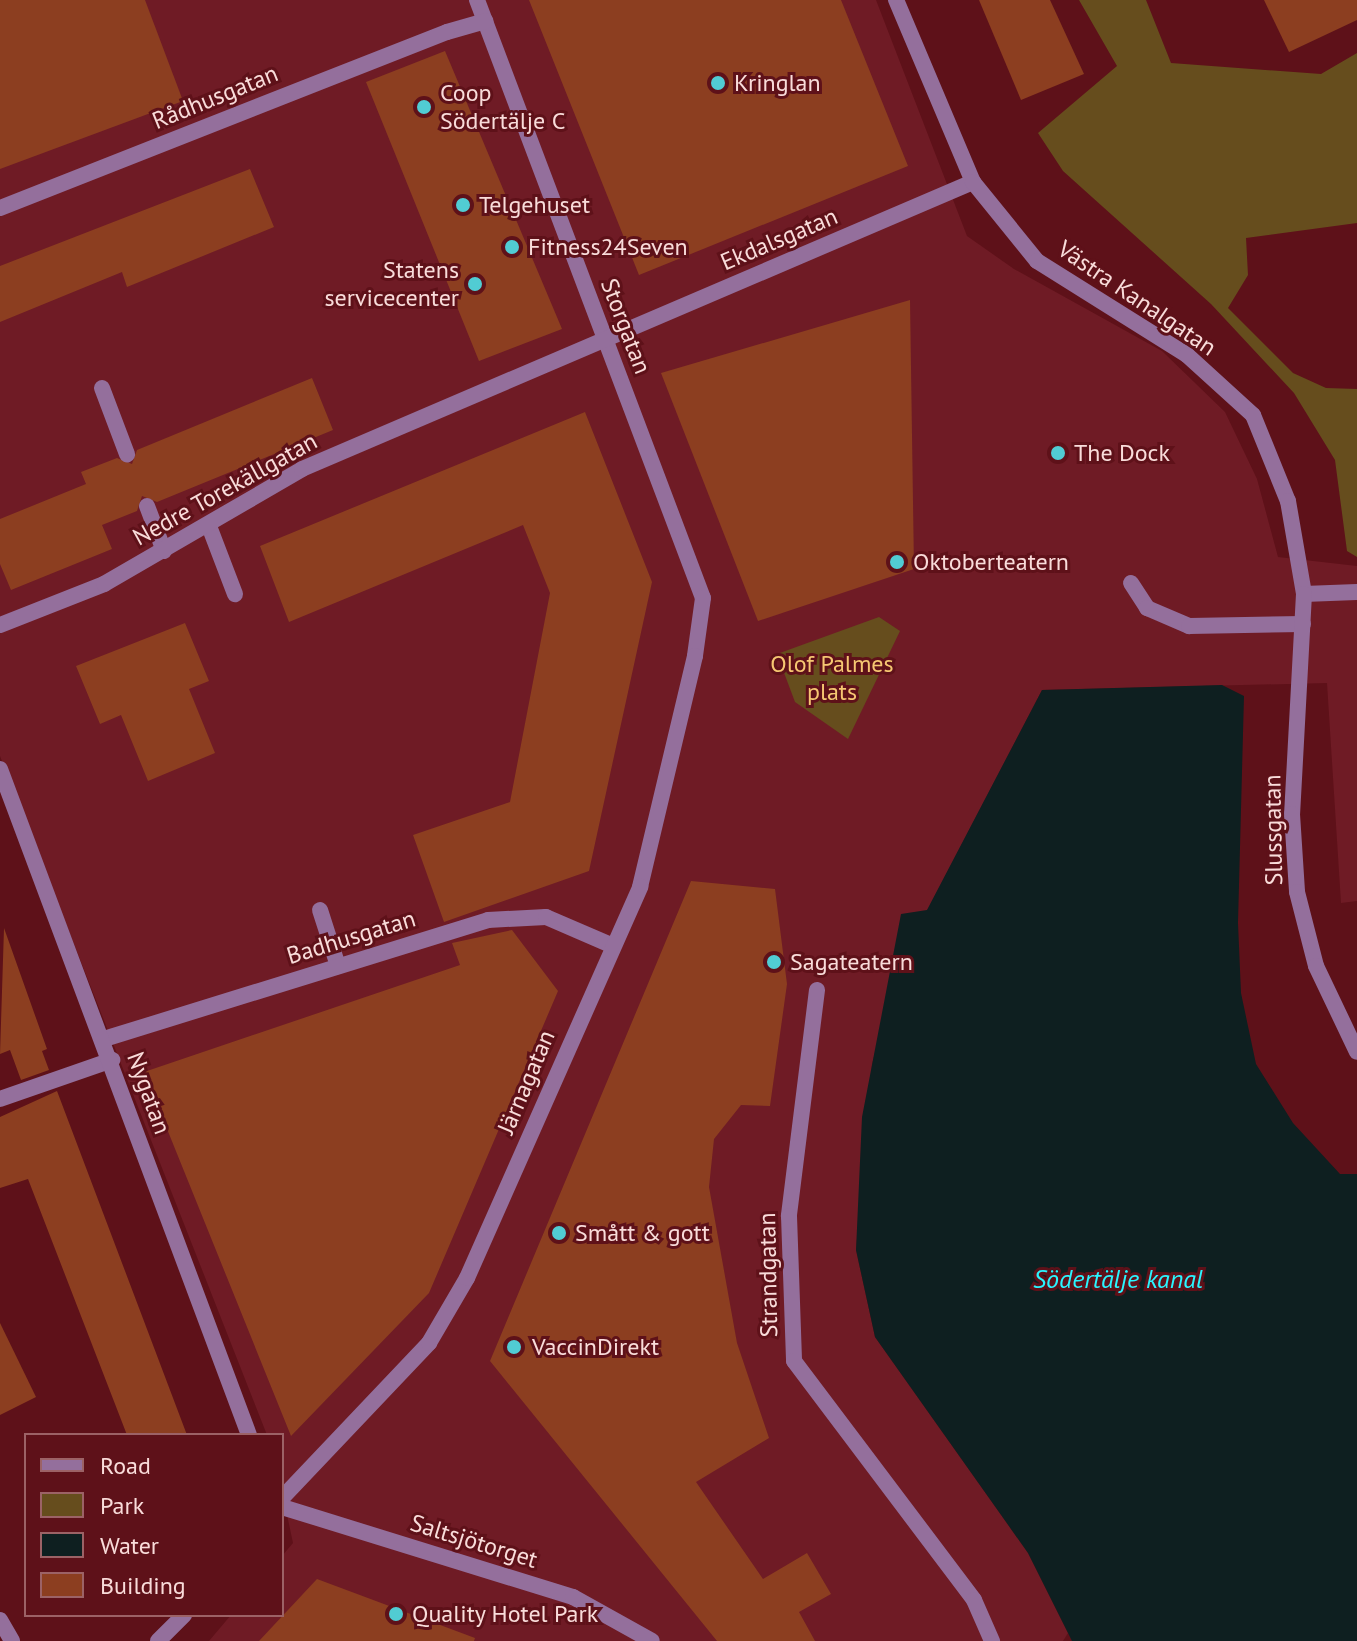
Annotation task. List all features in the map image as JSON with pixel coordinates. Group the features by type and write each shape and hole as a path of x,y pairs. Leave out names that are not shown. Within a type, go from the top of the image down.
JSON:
{"street":[{"name":"Storgatan","path":"477,0 693,566 703,598 701,626"},
{"name":"Västra Kanalgatan","path":"896,0 973,182 1037,261 1187,355 1253,415 1288,501 1304,594"},
{"name":"Rådhusgatan","path":"0,208 447,32 485,21"},
{"name":"Ekdalsgatan","path":"605,339 973,182"},
{"name":"Nedre Torekällgatan","path":"0,625 164,551 302,469 605,339"},
{"path":"102,388 127,454"},
{"path":"147,506 164,551"},
{"path":"209,526 235,594"},
{"path":"1131,583 1147,608 1189,626 1303,624"},
{"path":"1304,594 1357,592"},
{"name":"Slussgatan","path":"1304,594 1292,814 1297,892 1316,966 1357,1052"},
{"name":"Järnagatan","path":"284,1496 429,1343 467,1278 611,945 640,887 701,626"},
{"name":"Nygatan","path":"0,769 112,1060 248,1433"},
{"path":"320,910 338,966"},
{"name":"Badhusgatan","path":"104,1039 488,920 546,917 611,945"},
{"name":"Strandgatan","path":"817,990 789,1216 794,1361 974,1600 992,1641"},
{"path":"0,1099 112,1060"},
{"name":"Saltsjötorget","path":"284,1508 573,1597 649,1637"},
{"path":"158,1641 182,1617"},
{"path":"0,1620 12,1641"}],"shaded area":[{"path":"0,0 876,0 967,236 1014,269 1162,351 1225,412 1257,479 1278,557 1357,566 1357,901 1341,903 1327,683 1042,690 927,911 888,1004 872,1064 856,1250 875,1337 1028,1553 1068,1633 1063,1641 209,1641 229,1617 284,1617 284,1554 293,1543 284,1500 284,1433 266,1433 0,756"}],"green space":[{"path":"1079,0 1146,0 1171,63 1321,74 1357,53 1357,223 1246,238 1248,275 1228,308 1293,373 1326,388 1357,389 1357,557 1347,551 1335,460 1294,393 1211,304 1063,171 1038,133 1117,66"},
{"name":"Olof Palmes plats","path":"879,617 900,631 848,739 795,702 777,654"}],"water":[{"name":"Södertälje kanal","path":"1222,685 1244,696 1238,923 1241,993 1256,1064 1293,1123 1340,1174 1357,1174 1357,1641 1072,1641 1028,1553 875,1337 856,1250 862,1117 901,914 927,910 1042,690"}],"building":[{"path":"0,0 145,0 183,101 0,169"},
{"name":"Kringlan","path":"529,0 841,0 908,166 639,275"},
{"path":"979,0 1050,0 1084,74 1021,100"},
{"path":"1264,0 1357,0 1357,20 1289,52"},
{"name":"Telgehuset","path":"445,51 562,329 479,361 366,82"},
{"path":"250,169 274,227 127,287 122,272 0,322 0,266"},
{"path":"910,300 914,569 758,621 661,373"},
{"path":"312,378 333,430 157,502 142,496 137,511 102,525 112,549 11,590 0,564 0,519 86,484 81,472 117,458 132,464 137,450"},
{"path":"585,412 652,582 589,871 444,922 413,835 510,802 550,593 523,525 289,622 260,546"},
{"path":"185,623 209,681 189,689 215,753 148,781 121,715 100,724 76,666"},
{"path":"691,881 775,889 787,984 770,1106 741,1105 714,1139 709,1187 737,1343 769,1438 696,1482 763,1579 807,1553 831,1594 799,1612 815,1641 717,1641 490,1361"},
{"path":"4,928 47,1049 42,1051 49,1070 21,1080 10,1050 0,1054"},
{"path":"512,930 558,991 429,1293 291,1436 144,1072 460,965 452,943"},
{"path":"57,1091 186,1433 126,1433 28,1179 0,1188 0,1117"},
{"path":"0,1323 36,1397 0,1415"},
{"path":"317,1579 475,1638 474,1641 259,1641"}],"place":[{"name":"Kringlan","path":"718,83"},
{"name":"Coop Södertälje C","path":"424,107"},
{"name":"Telgehuset","path":"463,205"},
{"name":"Fitness24Seven","path":"512,247"},
{"name":"Statens servicecenter","path":"475,284"},
{"name":"The Dock","path":"1058,453"},
{"name":"Oktoberteatern","path":"897,562"},
{"name":"Sagateatern","path":"774,962"},
{"name":"Smått & gott","path":"559,1233"},
{"name":"VaccinDirekt","path":"514,1347"},
{"name":"Quality Hotel Park","path":"396,1614"}]}
